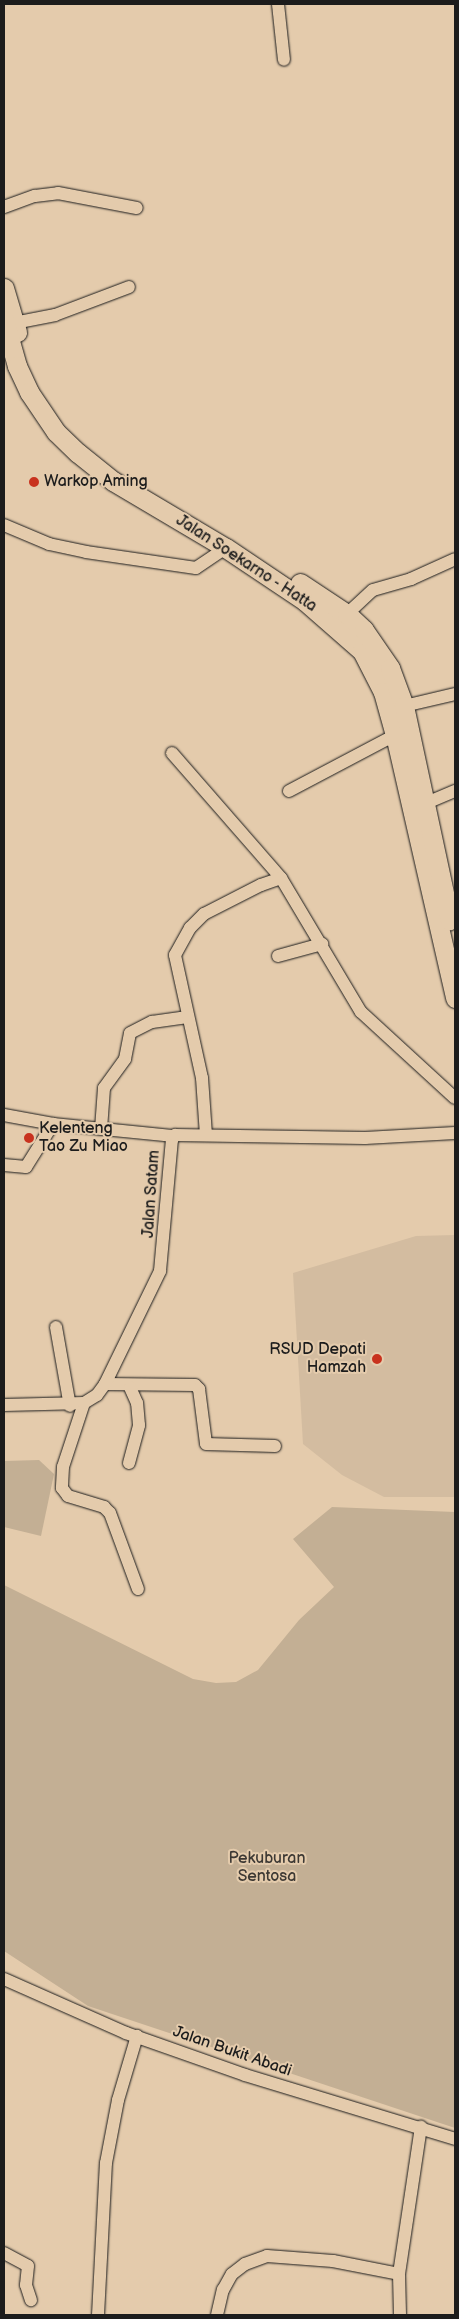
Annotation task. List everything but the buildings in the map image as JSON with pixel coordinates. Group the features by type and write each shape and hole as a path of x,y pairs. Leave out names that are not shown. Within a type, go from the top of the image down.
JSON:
{"highway":[{"name":"Jalan Soekarno - Hatta","path":"4,288 17,366 30,392 66,442 113,481 226,548 306,600 354,642 372,667 395,736 455,998"},
{"name":"Jalan Soekarno - Hatta","path":"9,321 48,398 79,440 99,460 142,492 247,549 347,614 383,656 404,706 455,944"}],"street":[{"path":"278,4 284,60"},
{"path":"4,207 35,196 58,194 137,208"},
{"path":"9,321 55,315 129,287"},
{"path":"4,525 49,544 76,550 196,568 226,548"},
{"path":"347,614 373,590 411,579 455,559"},
{"path":"404,706 455,694"},
{"path":"289,791 395,736"},
{"path":"172,753 281,878 322,944 337,977 361,1012 455,1098"},
{"path":"424,804 455,791"},
{"path":"206,1135 202,1078 186,1017 174,957 190,928 212,909 281,878"},
{"path":"278,956 322,944"},
{"path":"101,1129 104,1088 125,1059 130,1033 152,1022 186,1017"},
{"path":"4,1115 54,1124 174,1136"},
{"path":"4,1165 26,1167 54,1124"},
{"name":"Jalan Satam","path":"4,1405 70,1406 84,1403 97,1395 105,1384 160,1272 174,1136 365,1138 455,1133"},
{"path":"56,1327 70,1406"},
{"path":"105,1384 130,1387 195,1385 199,1389 206,1444 275,1446"},
{"path":"129,1462 139,1425 137,1403 130,1387"},
{"path":"84,1403 63,1467 62,1488 68,1496 104,1507 110,1513 138,1588"},
{"name":"Jalan Bukit Abadi","path":"4,1980 136,2036 245,2075 455,2139"},
{"path":"98,2315 104,2236 103,2183 118,2100 136,2036"},
{"path":"400,2315 398,2274 420,2128"},
{"path":"4,2254 28,2266 26,2285 31,2300"},
{"path":"217,2315 223,2290 232,2274 245,2264 266,2256 333,2261 398,2274"}],"shaded area":[{"name":"RSUD Depati Hamzah","path":"455,1235 455,1497 384,1497 342,1475 303,1444 293,1273 416,1236"}],"green space":[{"path":"39,1460 54,1474 41,1536 4,1527 4,1461"},
{"name":"Pekuburan Sentosa","path":"332,1507 455,1512 455,2128 88,2006 4,1951 4,1585 193,1679 216,1683 236,1682 258,1670 299,1620 334,1587 293,1539"}],"place":[{"name":"Warkop Aming","path":"34,482"},
{"name":"Kelenteng Tao Zu Miao","path":"29,1138"},
{"name":"RSUD Depati Hamzah","path":"377,1359"}]}
